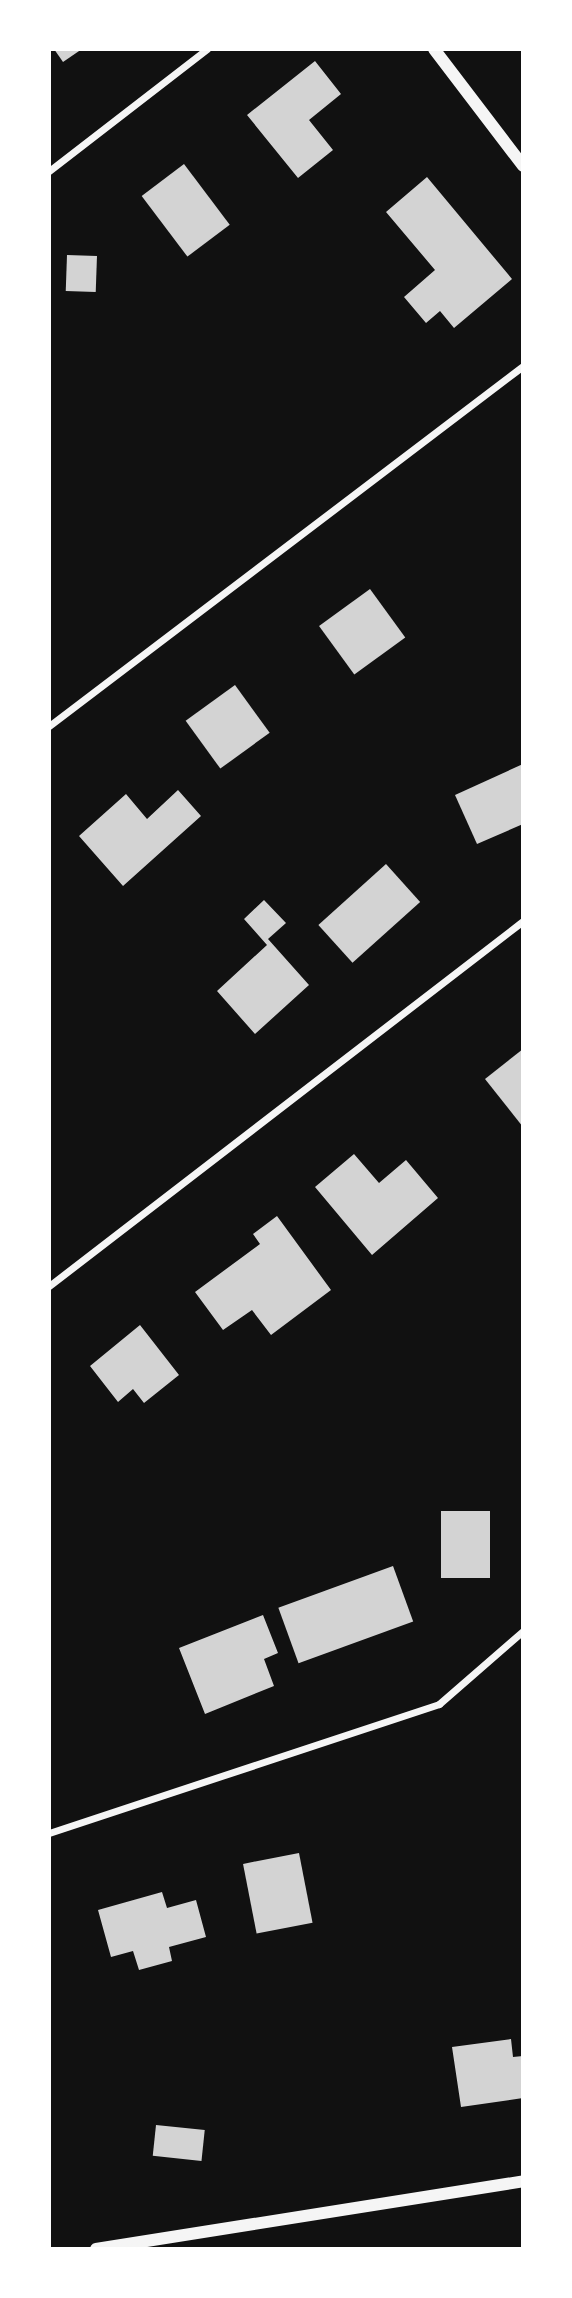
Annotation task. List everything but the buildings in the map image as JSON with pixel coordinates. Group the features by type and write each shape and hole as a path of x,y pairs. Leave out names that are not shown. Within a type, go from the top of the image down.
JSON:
{"street":[{"path":"49,171 207,49"},
{"path":"434,49 523,166"},
{"path":"49,726 523,366"},
{"path":"49,1286 523,921"},
{"path":"49,1833 439,1704 523,1631"},
{"path":"96,2249 523,2181"}]}
